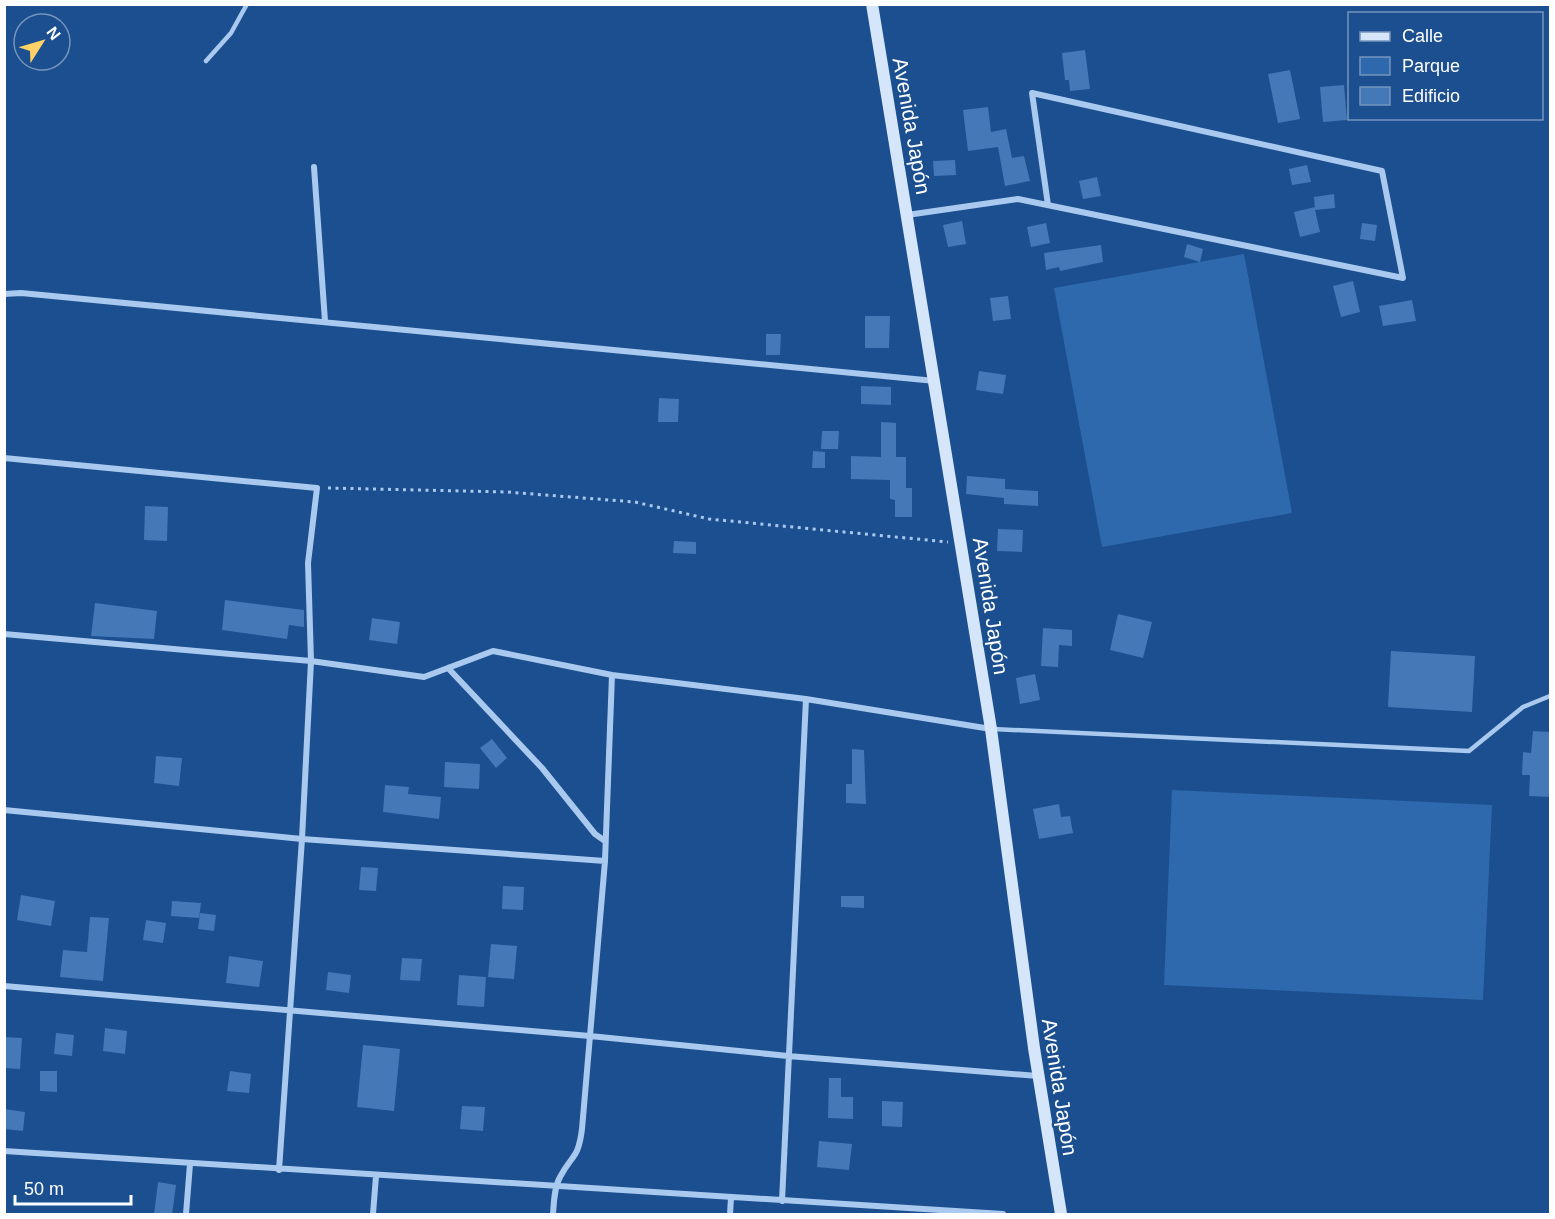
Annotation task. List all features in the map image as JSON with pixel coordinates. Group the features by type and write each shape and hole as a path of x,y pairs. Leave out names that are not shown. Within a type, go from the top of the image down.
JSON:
{"street":[{"name":"Avenida Japón","path":"872,4 992,729 1038,1076 1061,1215"},
{"path":"907,215 1018,199 1403,278 1382,171 1032,93 1048,205"},
{"path":"314,167 325,321"},
{"path":"4,294 21,293 325,321 935,381"},
{"path":"4,458 317,488 308,563 311,661 302,839 279,1170"},
{"path":"4,634 311,661 424,677 493,651 612,675 806,699 992,729"},
{"path":"448,668 542,768 595,834 605,840"},
{"path":"553,1215 556,1186 562,1173 579,1151 604,861 612,675"},
{"path":"782,1201 806,699"},
{"path":"4,810 302,839 604,861"},
{"path":"4,986 1038,1076"},
{"path":"4,1151 782,1201 904,1211 1003,1215"},
{"path":"186,1215 190,1164"},
{"path":"373,1215 376,1176"},
{"path":"730,1198 730,1215"}],"lane":[{"path":"206,61 231,33 247,4"},
{"path":"992,729 1469,751 1523,707 1551,696"}],"path":[{"path":"317,488 507,492 635,502 709,519 962,544"}],"green space":[{"path":"1244,254 1292,513 1102,547 1054,288"},
{"path":"1172,790 1492,805 1483,1000 1164,985"}],"building":[{"path":"1085,50 1090,89 1070,91 1069,80 1065,80 1062,53"},
{"path":"1290,70 1300,119 1278,123 1268,74"},
{"path":"1344,85 1347,120 1323,122 1320,87"},
{"path":"988,107 991,132 1006,129 1012,158 1024,156 1030,181 1005,186 998,147 968,151 963,110"},
{"path":"955,160 956,175 934,176 933,161"},
{"path":"1307,165 1311,182 1292,185 1289,169"},
{"path":"1097,177 1101,196 1083,199 1079,181"},
{"path":"1334,194 1335,208 1315,210 1320,232 1300,237 1294,212 1315,207 1314,197"},
{"path":"962,221 966,244 948,247 943,225"},
{"path":"1046,223 1050,243 1031,247 1027,227"},
{"path":"1362,223 1377,225 1375,241 1360,239"},
{"path":"1187,244 1203,249 1200,262 1184,257"},
{"path":"1101,245 1103,262 1060,271 1059,267 1046,270 1044,253"},
{"path":"1353,281 1360,312 1341,317 1333,286"},
{"path":"1008,296 1011,319 993,321 990,298"},
{"path":"1412,300 1416,321 1383,326 1379,306"},
{"path":"865,316 890,316 889,348 865,348"},
{"path":"766,334 781,334 780,355 766,355"},
{"path":"979,371 1006,375 1003,394 976,390"},
{"path":"861,386 891,387 891,405 861,404"},
{"path":"659,398 679,399 678,422 658,422"},
{"path":"881,422 896,423 896,457 906,457 906,488 912,488 912,517 895,517 895,500 890,499 890,480 851,479 851,456 881,457"},
{"path":"822,431 839,431 838,449 821,449"},
{"path":"813,451 825,452 825,468 812,468"},
{"path":"967,476 1005,479 1005,489 1038,491 1038,506 1004,504 1004,498 966,494"},
{"path":"145,506 168,507 167,541 144,540"},
{"path":"998,529 1023,530 1022,552 997,551"},
{"path":"674,541 696,542 696,554 673,553"},
{"path":"225,600 304,610 304,627 289,625 287,639 222,630"},
{"path":"95,603 157,611 154,639 91,636"},
{"path":"1118,614 1152,622 1143,658 1110,650"},
{"path":"372,618 400,622 397,644 369,640"},
{"path":"1043,628 1072,630 1072,646 1059,645 1058,667 1041,666"},
{"path":"1391,651 1475,656 1472,712 1388,707"},
{"path":"1035,674 1040,700 1020,704 1016,678"},
{"path":"1533,731 1551,732 1551,797 1529,796 1530,775 1522,775 1523,752 1531,753"},
{"path":"492,739 507,758 496,768 480,748"},
{"path":"852,749 864,750 866,804 846,803 846,784 852,784"},
{"path":"156,756 182,758 179,786 154,783"},
{"path":"445,762 480,764 479,789 444,787"},
{"path":"385,785 409,787 408,794 441,797 439,819 383,812"},
{"path":"1059,804 1061,817 1070,816 1073,833 1039,839 1033,809"},
{"path":"361,867 378,868 376,891 359,890"},
{"path":"503,886 524,887 523,910 502,909"},
{"path":"21,895 55,901 51,926 17,920"},
{"path":"841,896 864,896 864,908 841,907"},
{"path":"172,901 201,903 199,918 171,916"},
{"path":"200,913 216,915 214,931 198,929"},
{"path":"90,917 109,918 103,981 60,977 63,950 87,952"},
{"path":"146,920 166,923 163,943 143,940"},
{"path":"491,944 517,946 514,979 488,977"},
{"path":"229,956 263,961 259,987 226,983"},
{"path":"402,958 422,959 420,981 400,980"},
{"path":"328,972 351,975 349,993 326,990"},
{"path":"459,975 486,977 484,1007 457,1005"},
{"path":"105,1028 127,1031 125,1054 103,1051"},
{"path":"56,1033 74,1035 72,1056 54,1054"},
{"path":"4,1037 22,1038 20,1069 4,1068"},
{"path":"363,1045 400,1049 394,1111 357,1107"},
{"path":"40,1071 57,1071 57,1092 40,1091"},
{"path":"230,1071 251,1074 249,1093 227,1091"},
{"path":"829,1078 841,1078 841,1097 853,1097 853,1119 828,1118"},
{"path":"882,1101 903,1102 902,1127 882,1126"},
{"path":"462,1106 485,1107 483,1131 460,1129"},
{"path":"4,1109 25,1112 23,1131 4,1129"},
{"path":"819,1141 852,1144 849,1170 817,1167"},
{"path":"158,1182 176,1185 172,1215 154,1215"}]}
